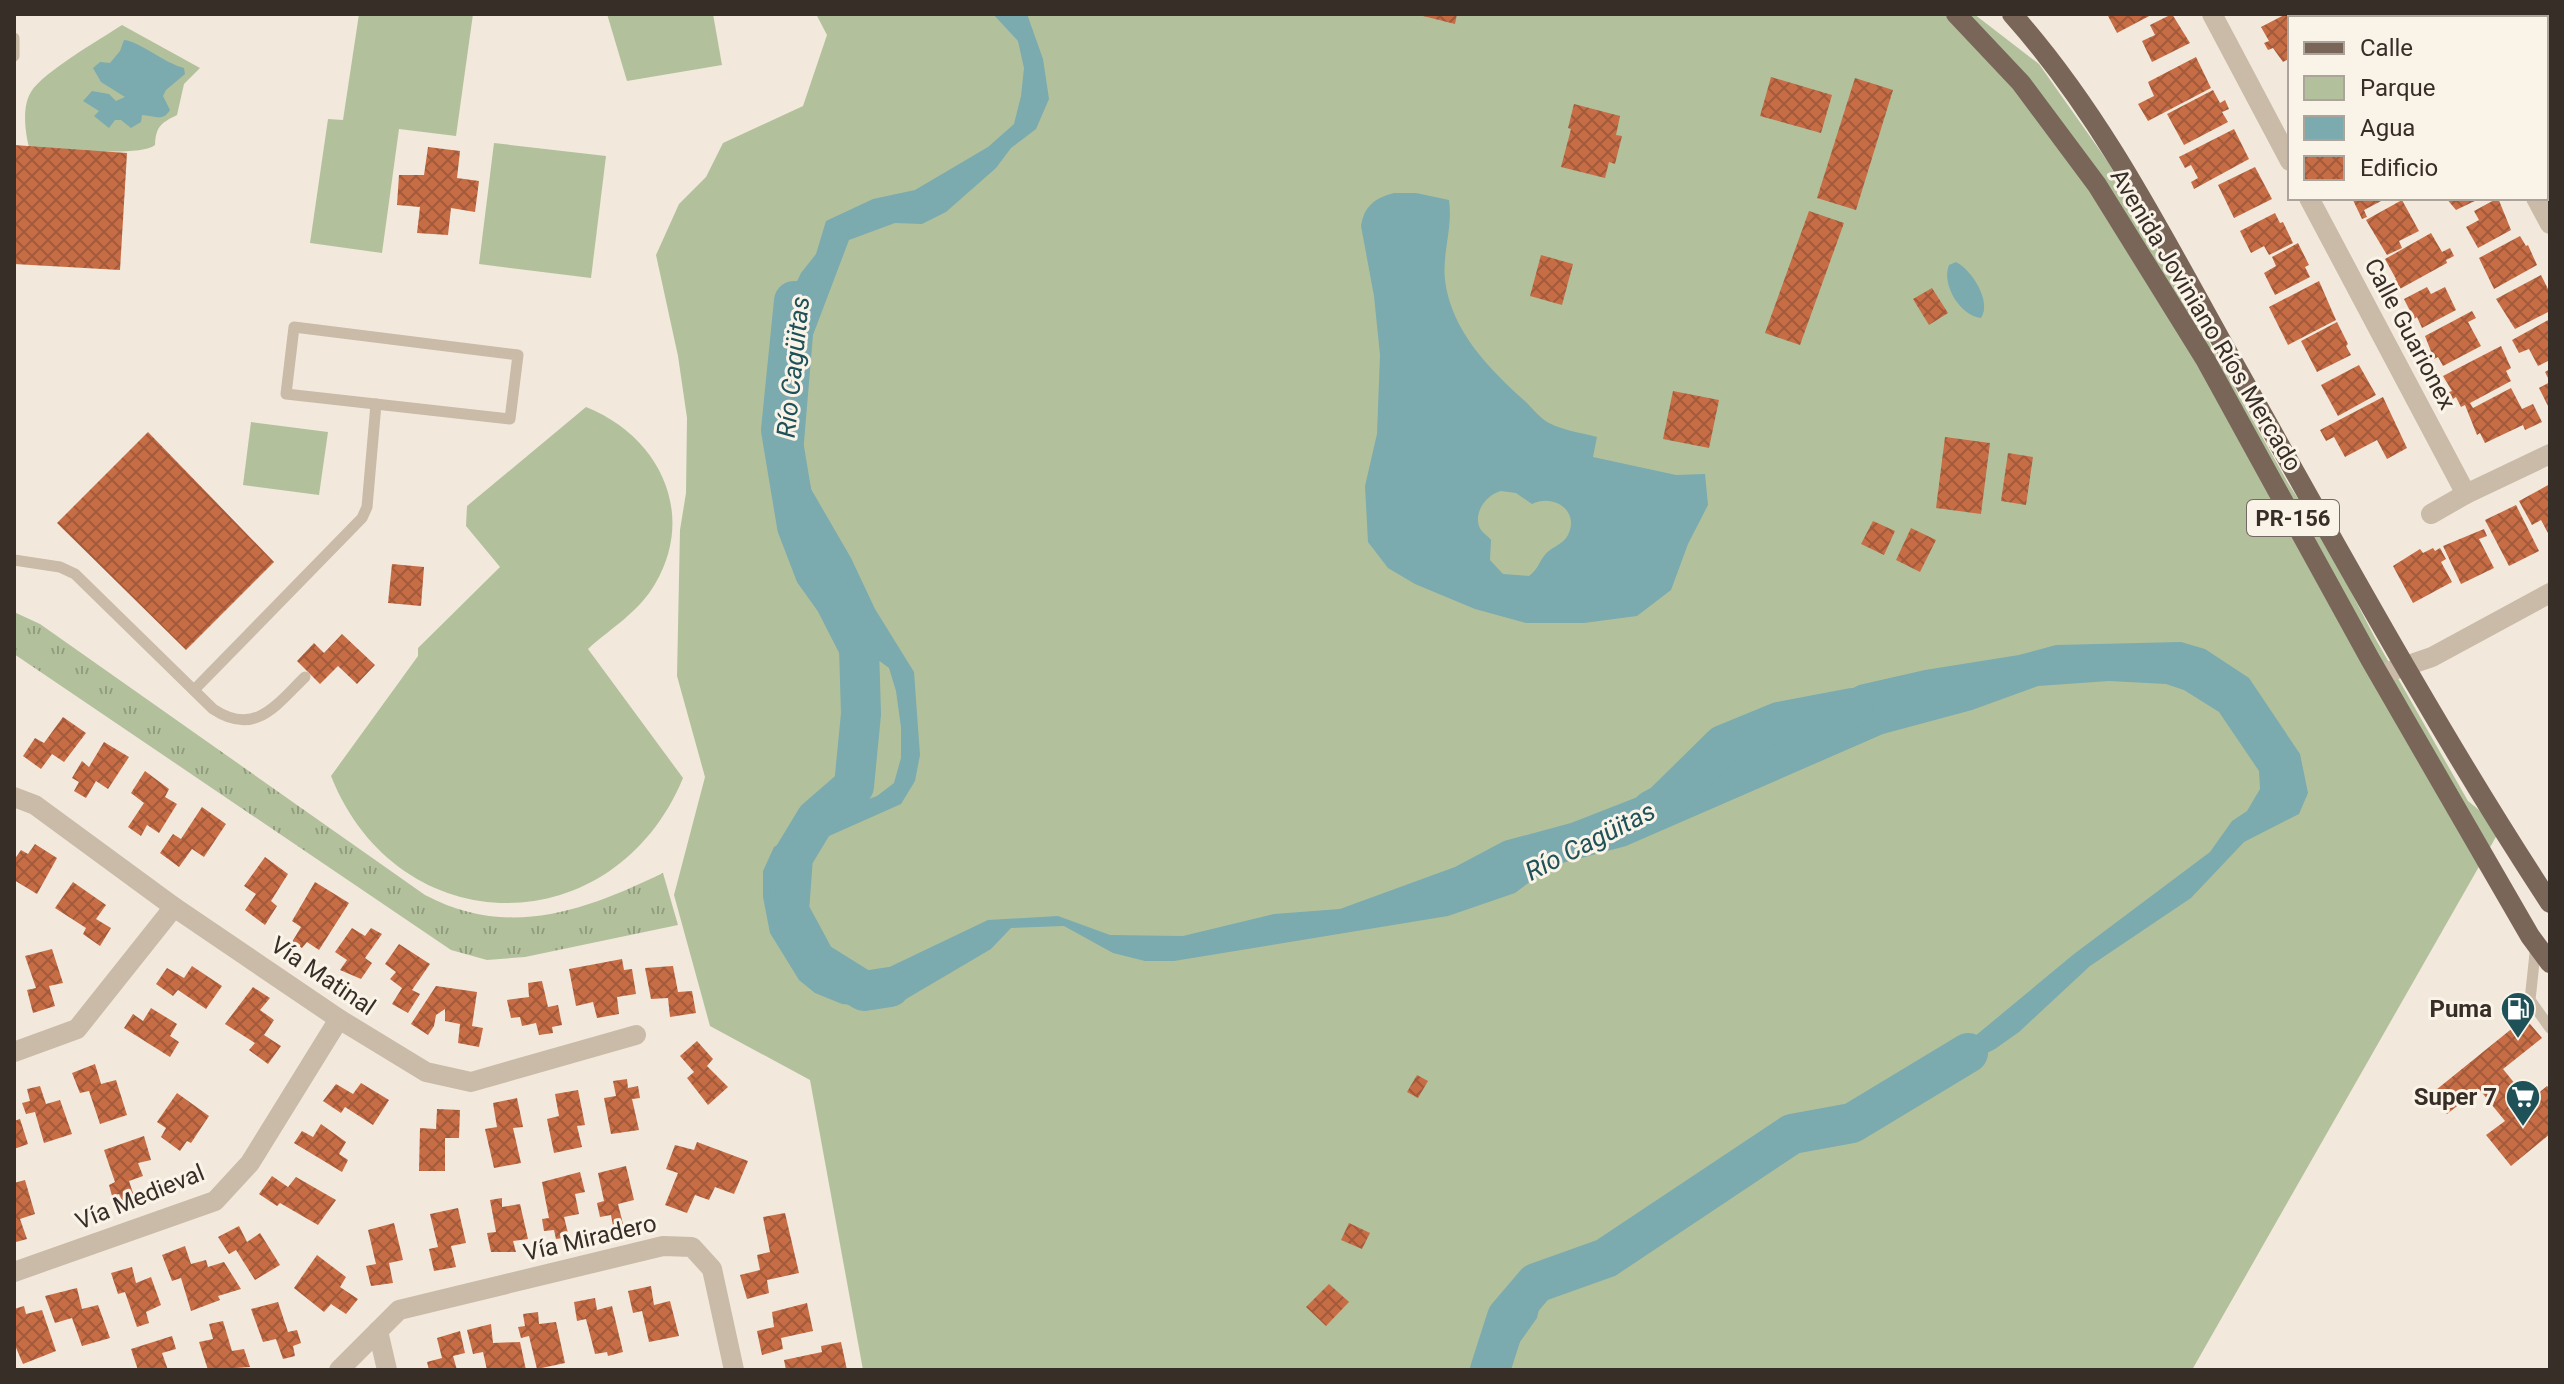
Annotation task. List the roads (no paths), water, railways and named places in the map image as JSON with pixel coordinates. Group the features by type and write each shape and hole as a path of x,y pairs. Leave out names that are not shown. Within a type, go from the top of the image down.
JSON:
{"main road":[{"name":"Avenida Joviniano Ríos Mercado","path":"1956,14 2021,83 2097,185 2205,359 2379,675 2550,963"},
{"name":"Avenida Joviniano Ríos Mercado","path":"2012,14 2046,52 2112,148 2405,666 2501,828 2550,903"}],"street":[{"path":"2212,14 2288,157"},
{"name":"Calle Guarionex","path":"2310,200 2466,494"},
{"path":"2537,200 2550,224"},
{"path":"2431,514 2550,454"},
{"path":"2379,675 2432,657 2550,593"},
{"name":"Vía Matinal","path":"14,797 35,805 174,907 339,1019 426,1072 471,1082 636,1035"},
{"path":"14,1052 77,1029 174,907"},
{"name":"Vía Medieval","path":"14,1272 215,1201 250,1163 339,1019"},
{"name":"Vía Miradero","path":"339,1370 399,1310 663,1246 692,1247 712,1269 734,1370"},
{"path":"378,1331 387,1370"}],"lane":[{"path":"14,38 14,56"},
{"path":"294,327 518,355 510,419 376,404 286,394 294,327"},
{"path":"194,690 362,518 368,501 376,404"},
{"path":"14,560 60,567 75,574 220,714 246,720 264,716 305,677"},
{"path":"2536,944 2530,1000 2550,1028"}],"water":[{"path":"993,14 1027,14 1043,59 1049,99 1036,129 1011,148 996,168 946,212 922,224 895,223 849,240 813,335 803,454 811,489 851,558 875,609 914,672 920,755 915,781 901,804 811,844 796,846 782,869 800,945 806,954 837,977 879,972 988,920 1058,916 1110,935 1183,936 1274,914 1340,909 1455,867 1504,841 1571,823 1740,757 1775,738 1812,709 1859,685 1925,670 2019,655 2056,645 2181,642 2205,649 2249,678 2300,754 2308,793 2299,814 2244,842 2191,898 2090,966 2019,1032 1995,1049 1926,1084 1920,1074 1945,1061 2074,954 2210,852 2232,821 2247,811 2260,789 2259,771 2219,712 2184,690 2166,684 2109,681 2038,686 1972,710 1883,734 1626,846 1551,866 1515,893 1448,916 1174,961 1145,961 1113,953 1064,926 1011,928 991,949 901,1002 864,1006 842,1004 815,993 799,980 770,933 763,897 763,871 774,847 849,806 877,796 894,783 901,758 901,727 889,668 862,648 840,623 810,542 784,488 784,454 774,425 792,389 791,362 779,329 784,308 801,273 816,254 826,221 873,199 915,190 988,147 1014,124 1024,68 1018,41"},
{"path":"124,40 184,68 185,74 163,96 170,110 164,116 142,115 141,122 131,128 121,120 115,120 109,128 94,116 99,111 83,101 92,91 109,94 116,101 125,97 101,82 93,68 100,62 110,63"},
{"path":"1416,193 1449,200 1445,280 1455,316 1486,363 1540,416 1560,428 1597,437 1593,457 1676,475 1705,474 1708,505 1688,544 1671,590 1637,616 1584,623 1526,623 1475,609 1415,584 1388,568 1368,542 1365,486 1377,434 1380,355 1374,296 1361,226 1368,208 1387,195","holes":["1501,491 1516,493 1532,504 1549,501 1563,506 1571,518 1568,535 1547,553 1529,576 1503,574 1490,560 1491,540 1478,524 1479,511 1491,496"]},
{"path":"1956,262 1979,287 1984,304 1981,318 1966,312 1950,290 1947,273 1949,265"},
{"path":"1526,1284 1542,1296 1537,1318 1500,1370 1482,1370 1487,1351 1506,1327"}],"waterway":[{"name":"Río Cagüitas","path":"794,301 781,430 797,526 815,573 835,601 859,648 861,714 854,786 816,819 793,857 789,911 816,961 864,991 890,987"},
{"name":"Río Cagüitas","path":"1652,810 1663,804 1723,745 1779,722 1853,708"},
{"name":"Río Cagüitas","path":"1490,1370 1507,1317 1536,1283 1606,1258 1792,1134 1852,1123 1968,1053"}],"place":[{"name":"Puma","path":"2518,1040"},
{"name":"Super 7","path":"2523,1128"}]}
